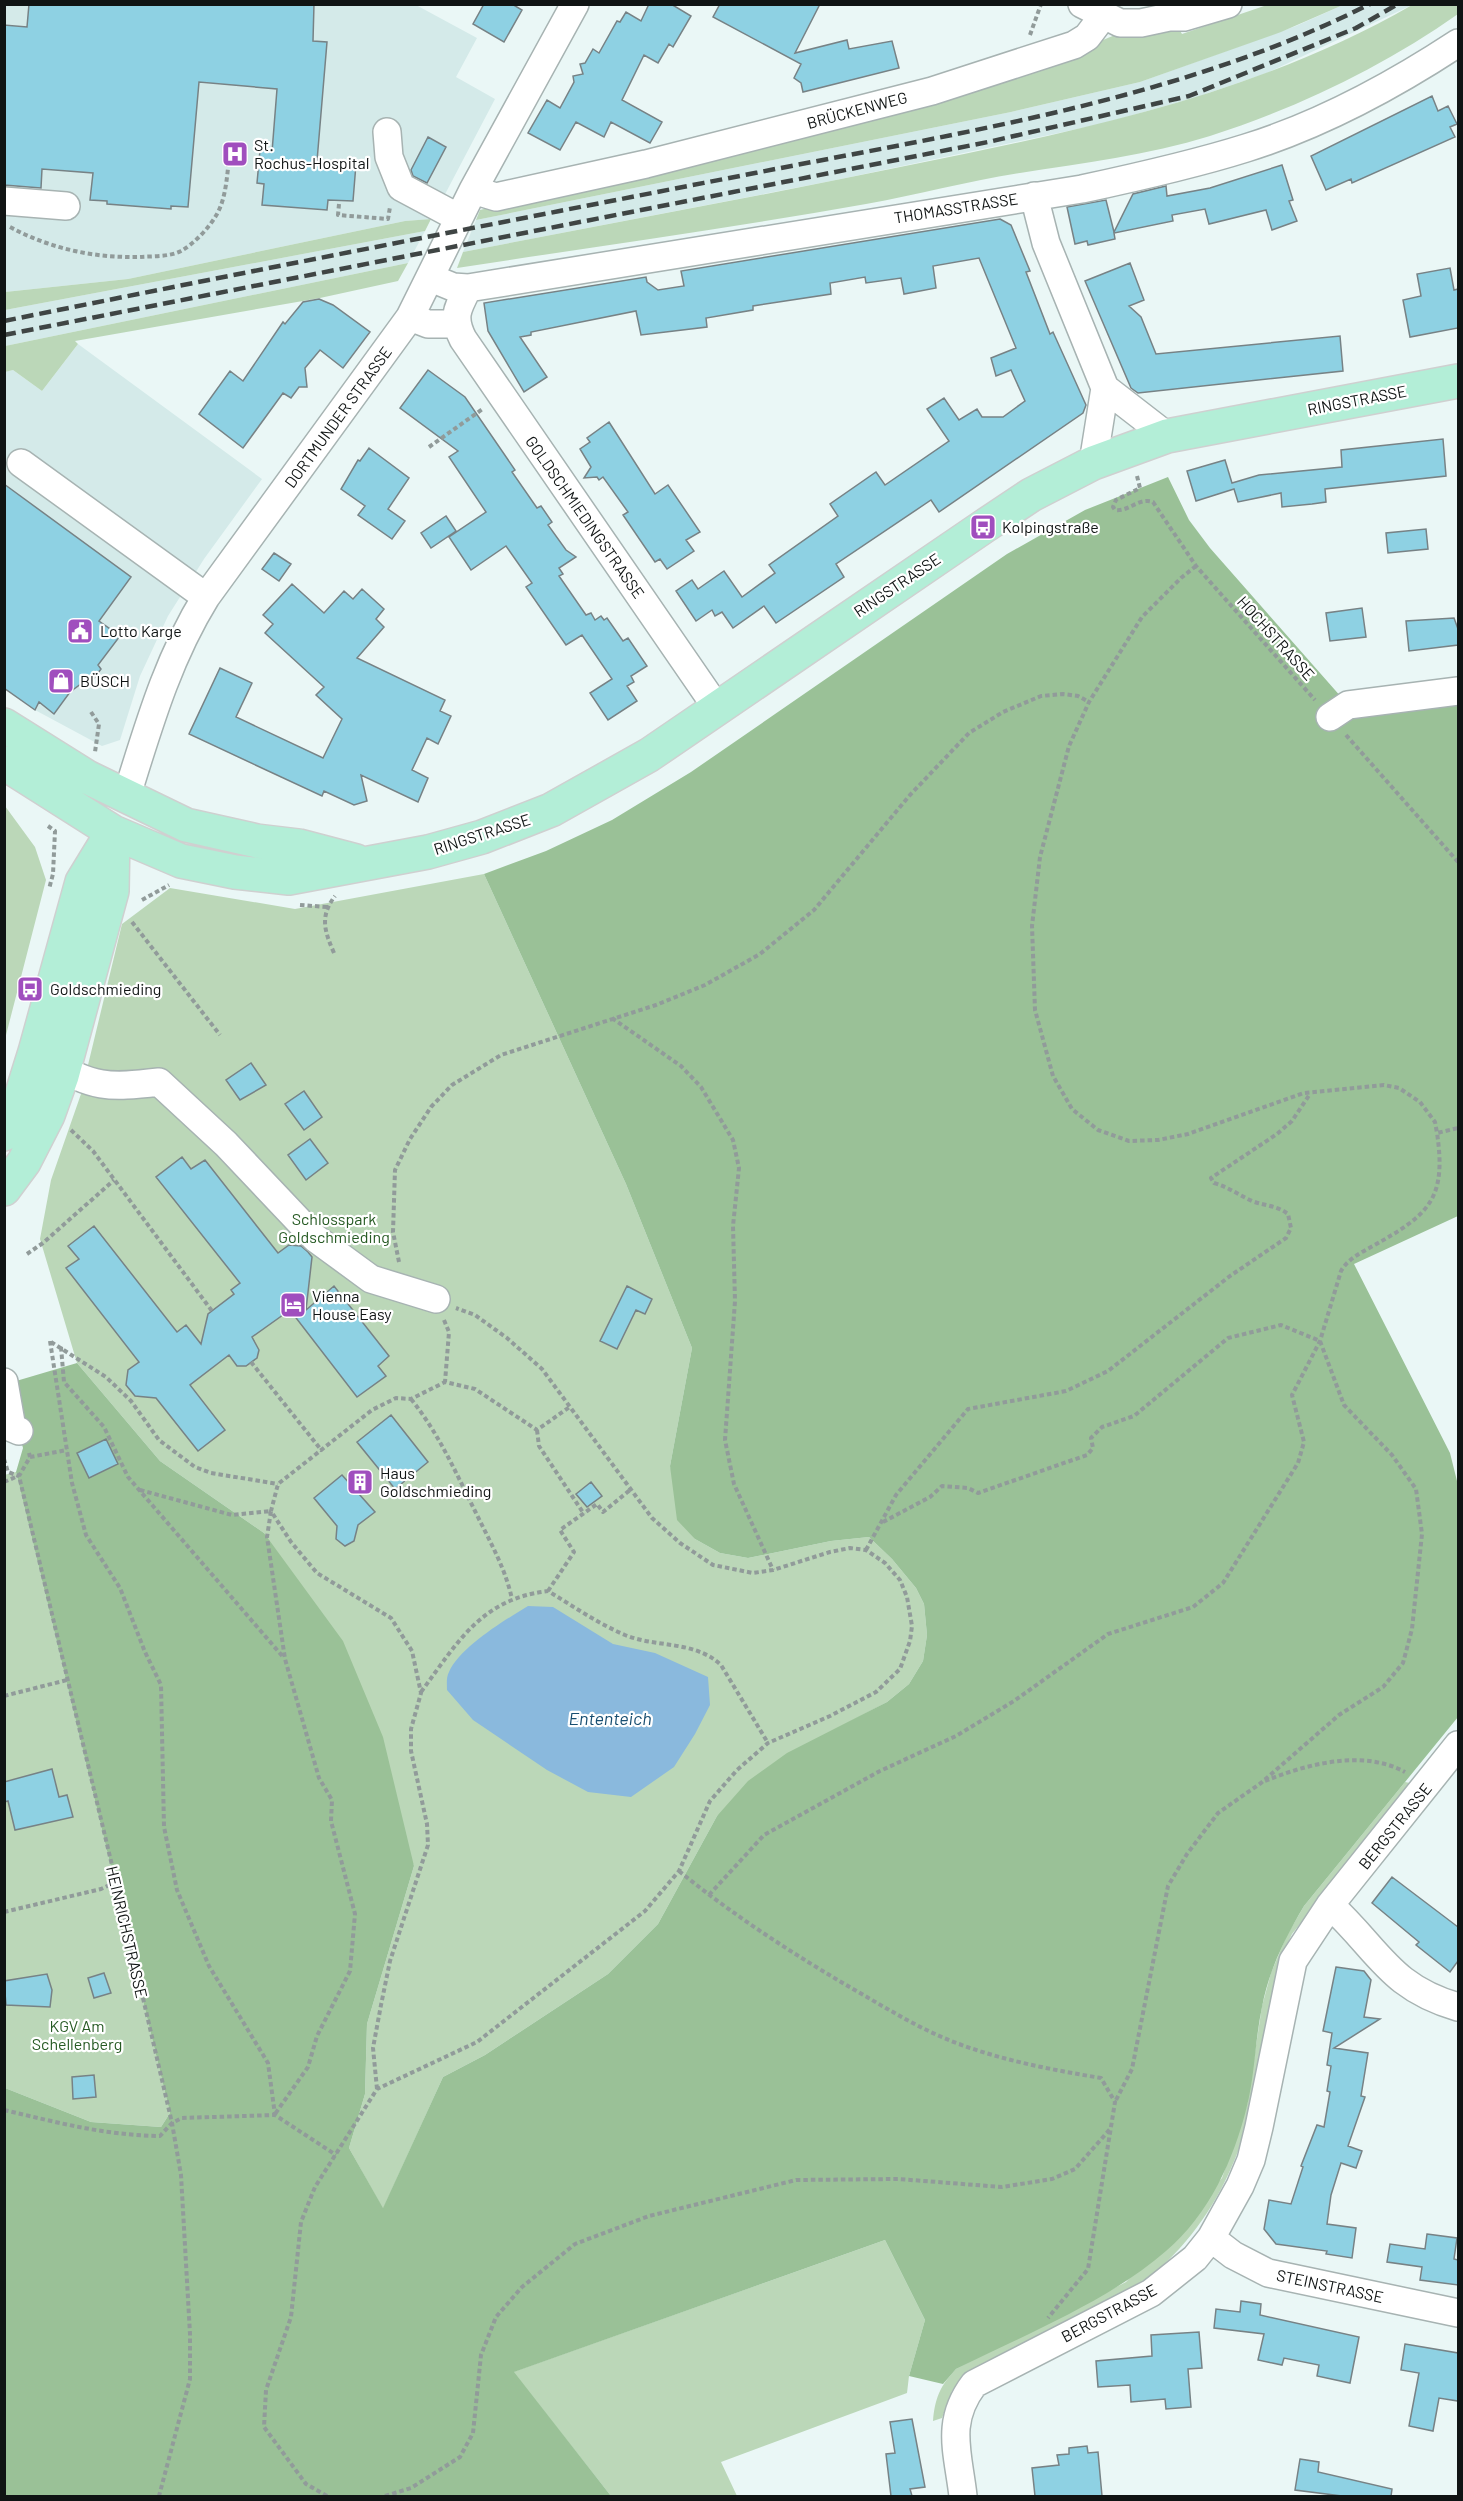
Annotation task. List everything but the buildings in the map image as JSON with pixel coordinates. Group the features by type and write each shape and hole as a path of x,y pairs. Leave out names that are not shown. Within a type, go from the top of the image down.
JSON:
{"main road":[{"name":"RINGSTRASSE","path":"4,763 113,832 181,861 235,872 289,878 428,852 482,837 551,810 649,755 1021,501 1093,463 1167,436 1458,381"},
{"name":"RINGSTRASSE","path":"4,725 87,777 126,798 186,825 257,841 299,846 365,864"},
{"name":"DORTMUNDER STRASSE","path":"4,1134 20,1103 82,882 113,832 126,798"},
{"name":"DORTMUNDER STRASSE","path":"4,1189 24,1162 71,1068 112,891 113,832"}],"street":[{"name":"DORTMUNDER STRASSE","path":"126,798 174,656 206,597 410,317 473,190 575,4"},
{"name":"BRÜCKENWEG","path":"473,190 496,197 646,164 932,91 1074,45 1087,37 1093,10 1120,23 1141,23 1169,17 1184,17 1228,4"},
{"name":"THOMASSTRASSE","path":"431,278 453,287 468,288 1034,196 1161,172 1249,147 1318,119 1403,78 1458,43"},
{"path":"387,132 389,157 396,180 401,187 459,218"},
{"path":"1034,196 1046,243 1105,388 1167,436"},
{"path":"4,201 66,206"},
{"path":"410,317 459,331 456,313 468,288"},
{"name":"GOLDSCHMIEDINGSTRASSE","path":"459,331 717,708"},
{"path":"1093,463 1105,388"},
{"path":"21,463 206,597"},
{"path":"1330,717 1348,705 1458,691"},
{"path":"35,1052 114,1087 159,1082 226,1144 315,1238 371,1279 436,1299"},
{"path":"4,1382 12,1428 19,1431"},
{"name":"BERGSTRASSE","path":"963,2496 955,2425 957,2410 974,2384 1151,2293 1175,2276 1211,2238 1226,2214 1251,2160 1293,1961 1330,1905 1429,1785 1458,1745"},
{"path":"1330,1905 1390,1971 1409,1987 1432,2000 1458,2007"},
{"name":"STEINSTRASSE","path":"1211,2238 1233,2255 1268,2273 1458,2313"}],"path":[{"path":"4,224 56,247 88,255 161,256 181,251 201,236 217,214 225,187 230,151"},
{"path":"339,204 338,215 388,219 390,199 401,187"},
{"path":"429,447 502,396"},
{"name":"HOCHSTRASSE","path":"1137,474 1140,488 1116,500 1113,507 1118,512 1144,501 1153,502 1196,566 1458,862"},
{"path":"709,1895 764,1834 880,1771 956,1736 1014,1701 1108,1634 1193,1607 1223,1583 1298,1463 1304,1442 1292,1395 1320,1341 1336,1282 1346,1263 1412,1224 1430,1204 1438,1188 1441,1168 1435,1122 1420,1102 1399,1088 1384,1085 1310,1094 1269,1104 1188,1134 1158,1140 1129,1141 1098,1130 1072,1109 1053,1076 1035,1010 1032,968 1035,903 1046,828 1069,746 1089,702 1142,617 1196,566"},
{"path":"92,674 107,685"},
{"path":"402,1268 397,1260 393,1232 395,1170 410,1139 431,1107 452,1085 501,1055 656,1005 705,985 760,954 814,910 910,795 969,733 1003,712 1041,696 1063,694 1078,696 1089,702"},
{"path":"91,712 99,724 94,752"},
{"path":"142,900 170,885"},
{"path":"334,954 323,927 327,907 337,893"},
{"path":"130,918 220,1035"},
{"path":"611,1018 663,1051 681,1066 700,1087 733,1140 739,1168 733,1226 735,1301 725,1440 734,1484 773,1570"},
{"path":"866,1550 896,1495 968,1409 1066,1391 1108,1371 1230,1276 1286,1238 1291,1228 1287,1214 1273,1205 1251,1201 1235,1191 1214,1183 1211,1178 1277,1134 1292,1121 1310,1094"},
{"path":"64,1125 93,1151 212,1311"},
{"path":"1437,1133 1458,1128"},
{"path":"27,1254 43,1243 114,1180"},
{"path":"436,1299 449,1332 445,1382"},
{"path":"327,2496 306,2484 264,2427 266,2390 291,2317 301,2222 315,2187 376,2089 477,2042 645,1911 679,1871 710,1801 736,1770 768,1743 830,1716 876,1692 900,1669 910,1641 912,1626 907,1597 892,1572 866,1550 850,1548 830,1552 753,1574 713,1565 680,1543 652,1518 542,1369 507,1338 475,1315 436,1299"},
{"path":"883,1522 930,1497 942,1486 968,1488 978,1493 1087,1455 1093,1448 1091,1438 1102,1427 1134,1416 1228,1338 1281,1325 1320,1341 1344,1405 1392,1455 1416,1489 1422,1534 1412,1629 1403,1663 1383,1687 1339,1715 1261,1783 1218,1813 1187,1854 1168,1886 1132,2069 1116,2102 1088,2269 1046,2320"},
{"path":"274,2115 268,2063 209,1966 177,1890 164,1827 161,1685 145,1652 120,1588 86,1535 72,1483 50,1341 106,1377 131,1401 159,1440 195,1467 211,1473 278,1484"},
{"path":"61,1347 64,1382 104,1427 128,1477 285,1659"},
{"path":"251,1362 322,1451"},
{"path":"274,2115 308,2067 317,2036 350,1971 355,1914 331,1821 332,1800 319,1778 285,1659 267,1537 278,1484 372,1410 396,1398 411,1399 445,1382 475,1389 537,1430 539,1446 584,1514"},
{"path":"411,1399 432,1425 454,1464 506,1572 512,1599"},
{"path":"537,1430 571,1406"},
{"path":"19,1431 30,1457"},
{"path":"4,1482 19,1476 30,1457 67,1450"},
{"path":"4,1459 8,1472 19,1476"},
{"name":"HEINRICHSTRASSE","path":"19,1476 172,2123 181,2175 190,2334 190,2379 159,2496"},
{"path":"140,1490 232,1515 272,1511"},
{"path":"548,1591 574,1552 560,1530 597,1504 603,1512 630,1490"},
{"path":"272,1511 291,1542 317,1573 391,1618 412,1651 421,1693"},
{"path":"376,2089 373,2048 390,1961 428,1845 427,1824 411,1751 411,1729 421,1693 456,1644 478,1620 503,1602 518,1596 548,1591 599,1623 627,1636 679,1646 711,1656 721,1665 768,1743"},
{"path":"4,1696 67,1680"},
{"path":"1261,1783 1292,1770 1324,1763 1358,1761 1393,1766 1429,1785"},
{"path":"679,1871 709,1895 822,1971 910,2023 959,2044 982,2051 1049,2070 1101,2078 1116,2102"},
{"path":"4,1912 101,1890 116,1882"},
{"path":"4,2110 96,2133 160,2136 172,2123 182,2118 274,2115 336,2155"},
{"path":"385,2496 411,2488 460,2457 473,2433 481,2355 496,2317 522,2287 575,2244 649,2216 796,2180 898,2179 1002,2187 1052,2179 1075,2169 1111,2128"}],"shaded area":[{"name":"St. Rochus-Hospital","path":"4,5 416,5 477,38 456,77 495,99 432,219 405,221 128,279 5,292"},
{"path":"1343,5 1412,5 1267,73 1194,98 1101,124 836,180 463,252 476,220 1011,112 1140,82 1296,26"},
{"path":"425,231 408,263 5,346 5,310"},
{"path":"78,344 262,479 204,559 168,616 140,676 120,740 102,746 35,710 5,688 4,372 13,370 42,391"}],"green space":[{"path":"1267,5 1343,5 1281,32 1140,82 1011,112 476,220 480,210 1079,50 1115,35 1179,29 1182,34"},
{"path":"1412,5 1458,5 1458,14 1370,69 1307,99 1243,125 1187,143 1091,162 1001,176 815,213 457,268 463,252 975,152 1168,105 1231,86 1293,63 1353,36"},
{"path":"431,219 425,231 5,310 5,292 128,279 405,221"},
{"path":"408,263 398,281 320,298 75,341 78,344 42,391 13,370 5,372 5,346"},
{"path":"1168,477 1189,520 1210,548 1357,715 1458,702 1458,1216 1354,1264 1450,1453 1458,1485 1458,1717 1304,1906 1290,1930 1273,1967 1265,1993 1252,2082 1242,2126 1218,2185 1195,2221 1181,2237 1143,2269 1119,2286 1065,2316 956,2369 943,2384 909,2376 925,2320 885,2240 514,2372 611,2496 5,2496 5,2088 91,2122 161,2127 170,2113 16,1472 23,1448 6,1384 77,1363 160,1461 264,1533 343,1641 383,1737 414,1866 367,2024 365,2094 349,2148 383,2208 443,2077 485,2055 608,1974 658,1924 717,1816 748,1781 787,1753 887,1702 909,1684 923,1661 927,1635 924,1604 916,1588 892,1559 869,1537 831,1541 748,1558 720,1553 695,1539 677,1520 670,1466 692,1348 626,1184 484,874 546,851 612,820 691,772 1007,554 1085,510"},
{"path":"5,806 35,847 46,880 5,1039"},
{"name":"Schlosspark Goldschmieding","path":"484,874 626,1184 692,1348 670,1466 695,1539 720,1553 748,1558 831,1541 869,1537 892,1559 916,1588 924,1604 927,1635 923,1661 909,1684 887,1702 838,1728 717,1816 658,1924 608,1974 485,2055 443,2077 383,2209 349,2148 365,2094 367,2024 414,1866 264,1533 160,1461 77,1363 40,1239 51,1180 81,1094 122,924 170,888 295,909"},
{"name":"KGV Am Schellenberg","path":"16,1472 170,2113 161,2127 91,2122 5,2088 4,1475"},
{"path":"1405,1782 1410,1783 1409,1787 1292,1934 1284,1951 1257,2088 1245,2131 1229,2172 1208,2211 1180,2248 1144,2282 966,2372 952,2391 942,2418 933,2421 939,2393 956,2369 1126,2282 1222,2178 1247,2105 1262,2006 1271,1973 1286,1937 1304,1906"},
{"path":"885,2240 925,2320 909,2376 907,2393 721,2462 737,2496 611,2496 513,2372"}],"water":[{"name":"Ententeich","path":"528,1606 553,1607 613,1644 655,1653 708,1677 710,1705 674,1767 631,1797 588,1792 547,1770 473,1720 447,1690 449,1672 473,1644"}],"railway":[{"path":"4,321 915,142 1071,109 1224,65 1298,37 1370,4"},
{"path":"4,335 988,142 1189,96 1356,28 1398,4"}],"place":[{"name":"St. Rochus-Hospital","path":"235,154"},
{"name":"Kolpingstraße","path":"983,527"},
{"name":"Lotto Karge","path":"80,631"},
{"name":"BÜSCH","path":"61,681"},
{"name":"Goldschmieding","path":"30,989"},
{"name":"Vienna House Easy","path":"293,1305"},
{"name":"Haus Goldschmieding","path":"360,1482"}]}
